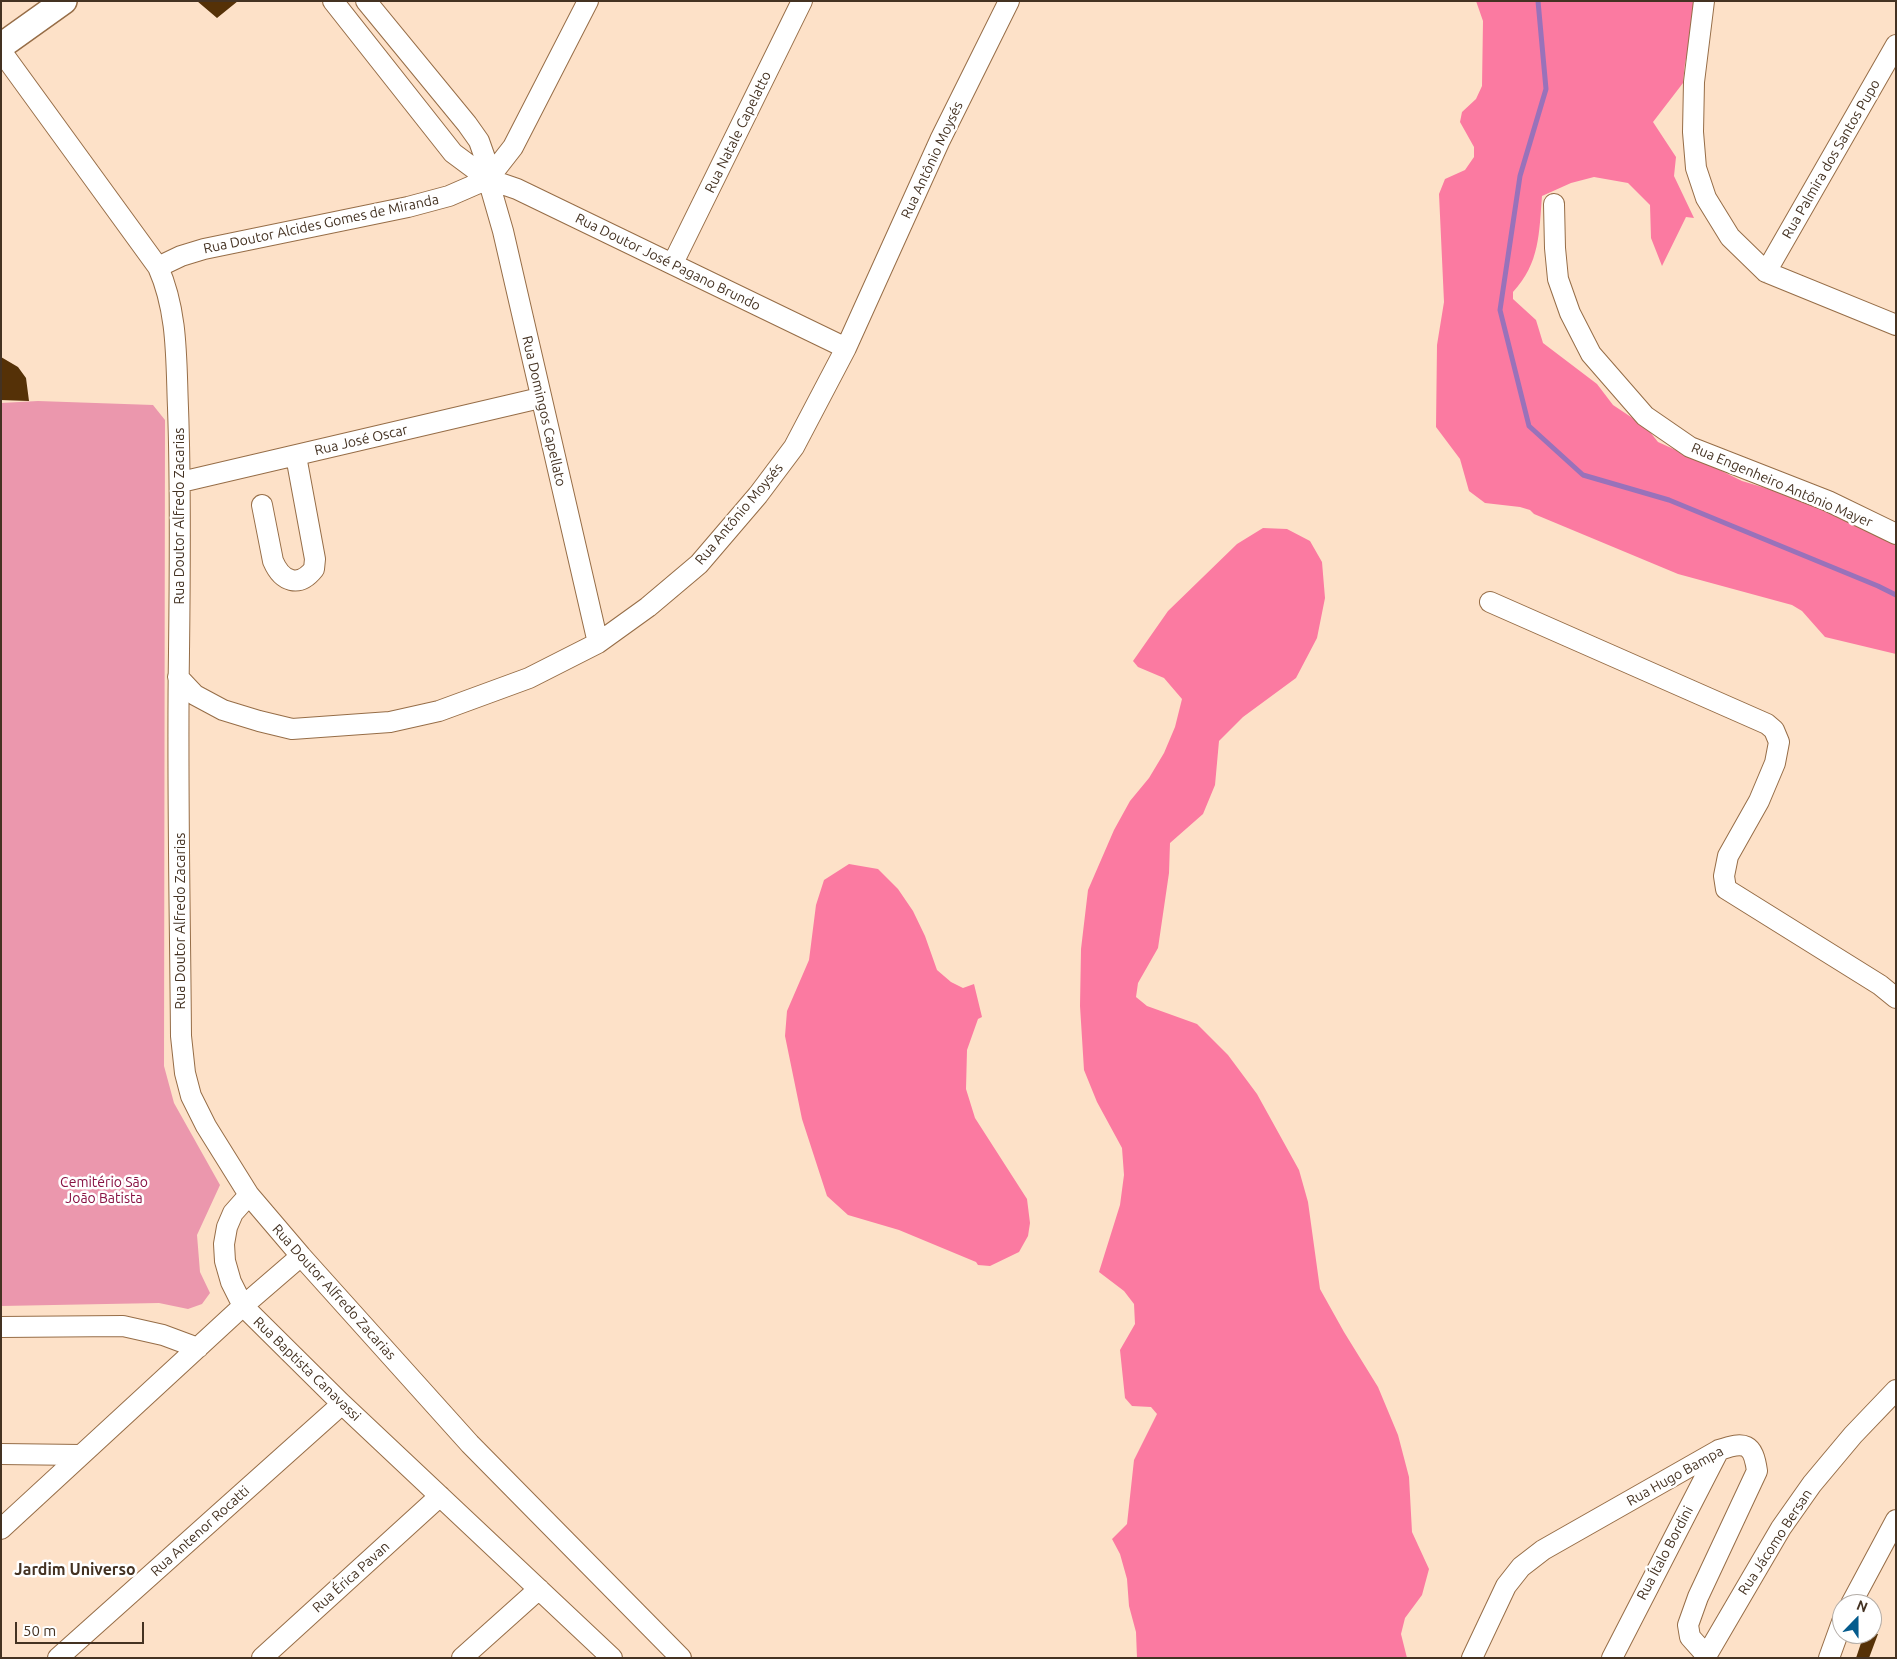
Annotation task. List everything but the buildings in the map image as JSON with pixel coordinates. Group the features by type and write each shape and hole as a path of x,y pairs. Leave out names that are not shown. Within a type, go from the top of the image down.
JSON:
{"main road":[{"path":"1,46 64,1"}],"street":[{"name":"Rua Doutor José Pagano Brundo","path":"333,1 453,153 488,180 517,189 846,348"},
{"path":"366,1 479,141 485,158 488,180"},
{"path":"488,180 512,147 588,1"},
{"name":"Rua Natale Capelatto","path":"673,263 802,1"},
{"name":"Rua Antônio Moysés","path":"178,677 195,695 223,710 292,729 342,727 390,722 439,711 528,678 598,643 648,607 699,564 728,532 794,447 846,348 940,140 1009,1"},
{"path":"1704,1 1694,82 1692,132 1696,168 1706,198 1730,237 1766,272 1896,325"},
{"name":"Rua Palmira dos Santos Pupo","path":"1766,272 1896,45"},
{"name":"Rua Doutor Alfredo Zacarias","path":"1,51 158,267 166,285 172,308 176,348 181,482 178,677 180,1036 185,1073 192,1096 206,1126 249,1195 301,1256 470,1444 681,1658"},
{"name":"Rua Doutor Alcides Gomes de Miranda","path":"158,267 181,256 204,249 408,207 449,196 488,180"},
{"name":"Rua Domingos Capellato","path":"488,180 503,230 540,398 598,643"},
{"name":"Rua Engenheiro Antônio Mayer","path":"1554,204 1558,279 1570,314 1591,354 1645,416 1690,447 1828,501 1896,534"},
{"name":"Rua José Oscar","path":"181,482 540,398"},
{"path":"262,505 273,561 277,570 292,581 303,579 314,568 315,559 296,456"},
{"path":"1490,602 1767,724 1774,730 1779,742 1775,763 1759,801 1728,856 1724,876 1726,889 1880,985 1896,998"},
{"path":"249,1195 233,1213 227,1227 224,1244 231,1282 243,1306 301,1256"},
{"name":"Rua Baptista Canavassi","path":"1,1529 243,1306 342,1404 612,1658"},
{"path":"1,1327 124,1326 163,1335 198,1348"},
{"name":"Rua Jácomo Bersan","path":"1705,1656 1781,1528 1812,1484 1853,1435 1896,1390"},
{"name":"Rua Antenor Rocatti","path":"58,1658 342,1404"},
{"name":"Rua Hugo Bampa","path":"1472,1658 1506,1586 1520,1567 1543,1550 1720,1450 1732,1445 1742,1445 1750,1449 1755,1455 1756,1471 1698,1597 1688,1625 1690,1637 1705,1656"},
{"name":"Rua Ítalo Bordini","path":"1612,1658 1720,1450"},
{"path":"1,1454 81,1455"},
{"name":"Rua Érica Pavan","path":"262,1658 440,1496"},
{"path":"1856,1594 1896,1520"},
{"path":"462,1658 539,1589"},
{"path":"1829,1658 1834,1644"}],"green space":[{"name":"Cemitério São João Batista","path":"38,401 153,405 165,420 164,1066 174,1103 220,1185 197,1235 200,1272 210,1293 202,1304 188,1309 159,1303 1,1306 1,403"}],"shaded area":[{"path":"1476,1 1700,1 1685,63 1683,83 1653,122 1676,157 1674,176 1694,218 1686,217 1662,266 1651,238 1650,205 1628,183 1594,177 1571,183 1542,196 1539,235 1533,259 1529,270 1513,292 1513,299 1536,320 1543,343 1597,384 1613,405 1646,427 1658,442 1742,481 1819,504 1896,541 1896,654 1825,637 1802,611 1792,605 1678,574 1534,514 1530,510 1485,503 1469,491 1460,459 1436,427 1437,345 1444,302 1439,194 1445,179 1465,170 1474,157 1474,147 1460,122 1462,112 1476,99 1482,86 1483,21"},
{"path":"1263,528 1287,529 1310,541 1322,562 1325,598 1317,638 1296,678 1243,717 1219,741 1215,785 1203,814 1170,843 1169,873 1158,948 1138,983 1136,997 1147,1006 1197,1024 1228,1055 1257,1094 1299,1170 1308,1202 1320,1289 1378,1387 1398,1435 1409,1477 1412,1532 1429,1569 1422,1595 1405,1618 1401,1634 1407,1658 1137,1658 1136,1632 1129,1606 1127,1579 1120,1554 1112,1539 1127,1524 1134,1460 1157,1414 1151,1407 1132,1406 1125,1398 1120,1350 1135,1324 1134,1304 1124,1291 1099,1272 1120,1205 1124,1175 1122,1148 1097,1102 1084,1070 1080,1006 1081,949 1088,890 1114,830 1130,801 1149,778 1164,753 1175,727 1182,699 1164,678 1138,667 1133,661 1168,611 1237,544"},
{"path":"849,864 878,869 898,889 913,911 925,936 937,970 951,982 963,988 974,984 982,1017 978,1019 967,1050 966,1089 975,1118 1027,1199 1030,1223 1028,1236 1019,1252 990,1266 978,1265 976,1262 899,1230 848,1215 827,1196 802,1119 785,1036 787,1011 809,960 816,905 824,880"}],"waterway":[{"path":"1538,1 1546,89 1520,176 1500,310 1529,426 1583,475 1669,500 1896,595"}],"district":[{"name":"Jardim Universo","path":"75,1570"}]}
